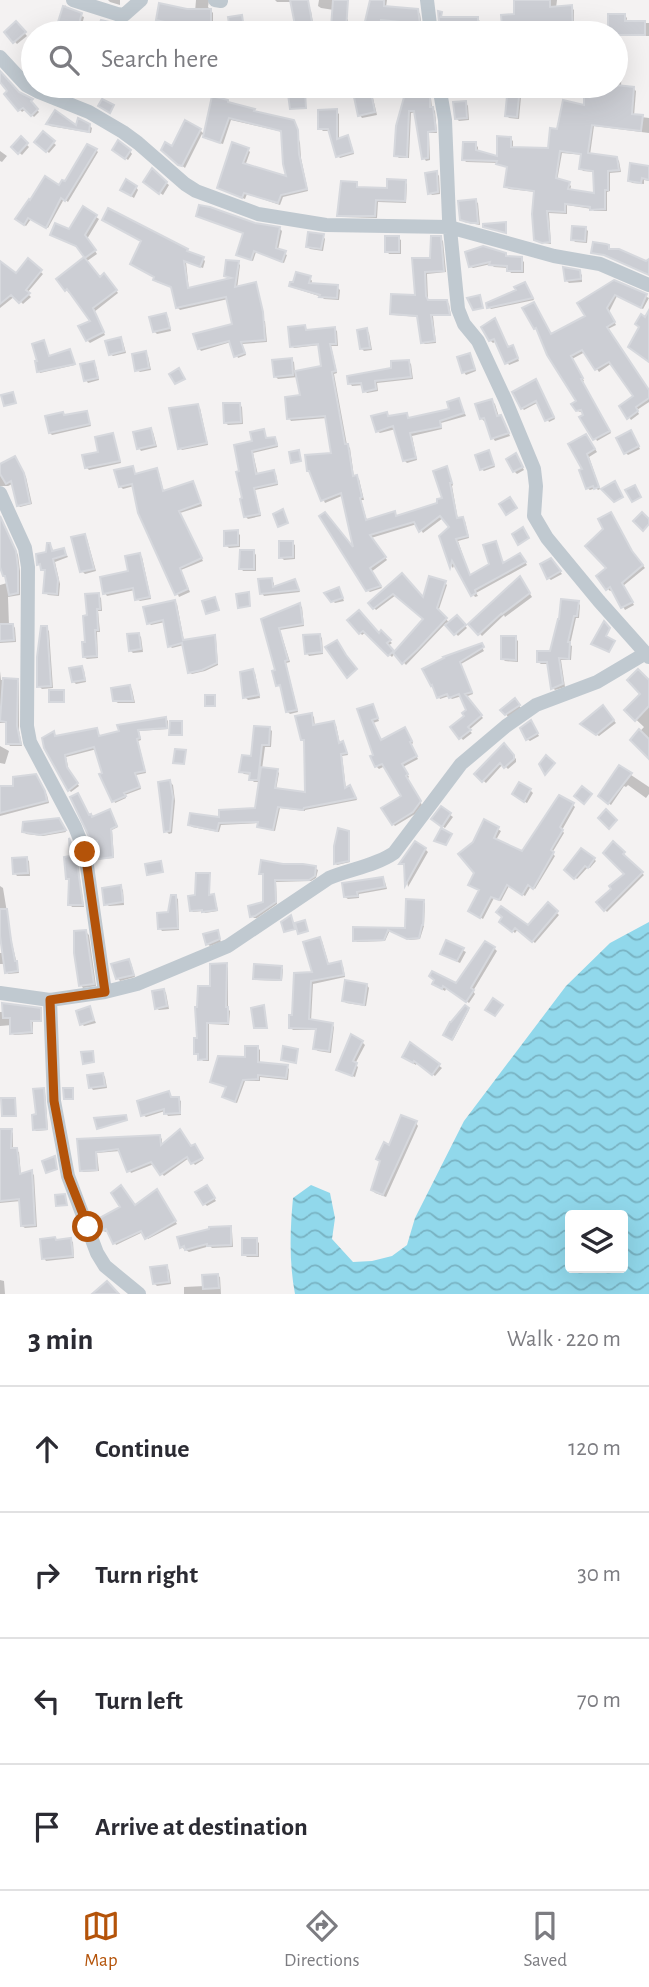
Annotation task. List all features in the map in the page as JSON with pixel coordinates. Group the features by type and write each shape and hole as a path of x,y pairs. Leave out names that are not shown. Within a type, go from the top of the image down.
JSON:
{"street":[{"path":"74,0 117,15 124,15 141,0"},
{"path":"215,0 221,1"},
{"path":"427,0 430,21"},
{"path":"0,57 21,80"},
{"path":"53,98 89,113 123,132 196,191 258,214 326,225 449,227 554,256 600,264 649,285"},
{"path":"0,993 50,1000 105,992 137,984 228,946 329,878 385,859 394,853 461,764 498,732 536,705 597,682 647,655 598,601 547,538 534,516 534,469 478,341 464,324 458,309 449,227 445,120 441,98"},
{"path":"0,493 25,548 28,567 27,726 30,743 75,827 85,852 105,992"},
{"path":"50,1000 54,1101 68,1176 97,1253 105,1266 139,1294"}],"water":[{"path":"649,922 649,1294 295,1294 291,1246 293,1198 311,1185 330,1193 335,1218 332,1239 353,1262 392,1256 407,1245 415,1218 464,1121 566,986 610,943"}],"building":[{"path":"290,0 308,0 312,21 294,21"},
{"path":"333,0 348,0 347,21 332,21"},
{"path":"370,0 384,0 384,6 418,9 420,21 381,20 365,21"},
{"path":"514,0 550,0 550,7 572,5 573,21 502,21 501,15 514,14"},
{"path":"159,3 187,9 211,9 211,21 156,20"},
{"path":"63,6 82,13 80,21 58,21"},
{"path":"438,11 442,12 441,17 478,17 478,21 439,21"},
{"path":"608,14 625,14 625,21 608,21"},
{"path":"242,15 243,21 229,21 228,17"},
{"path":"16,21 21,26 21,36 13,43 4,32"},
{"path":"628,21 645,21 645,35 628,35"},
{"path":"0,71 21,93 21,98 33,99 31,101 38,109 31,116 23,108 18,111 4,94 7,91 0,82"},
{"path":"628,86 634,87 632,114 643,115 641,131 592,125 588,153 617,157 619,170 608,171 605,209 590,210 590,207 565,204 565,212 547,211 550,242 542,243 534,240 534,191 504,187 507,167 496,164 497,161 462,160 463,142 476,142 476,150 497,156 497,136 511,137 511,147 548,148 550,128 557,129 563,100 584,105 584,98 628,98","holes":["560,151 581,154 579,169 593,171 594,193 568,189 570,182 556,178"]},
{"path":"212,98 228,100 255,109 254,111 294,120 307,189 281,195 278,203 244,193 242,198 217,188 232,142 249,148 243,163 286,176 281,131 229,118 220,143 203,137"},
{"path":"289,98 305,98 306,108 290,109"},
{"path":"354,98 372,98 375,112 358,116"},
{"path":"404,98 430,98 436,131 428,132 428,158 422,159 414,111 409,111 407,157 394,156 396,126"},
{"path":"507,98 519,98 517,117 505,116"},
{"path":"102,99 114,105 110,113 98,106"},
{"path":"466,101 467,118 455,119 453,102"},
{"path":"337,109 337,139 348,135 353,152 336,157 328,129 318,129 318,110"},
{"path":"55,110 76,125 78,118 90,124 89,132 46,124"},
{"path":"185,120 201,129 182,166 161,150 165,142 172,146"},
{"path":"43,131 55,141 46,152 34,142"},
{"path":"21,136 28,143 18,154 11,147"},
{"path":"118,140 131,150 125,159 112,150"},
{"path":"87,144 97,149 65,201 61,198 46,228 28,218 24,225 15,219 45,176 59,185 62,180 65,181"},
{"path":"630,163 649,166 649,180 642,178 641,183 628,181"},
{"path":"152,168 167,182 159,194 143,182"},
{"path":"437,171 438,192 428,194 425,173"},
{"path":"126,179 137,186 131,196 120,190"},
{"path":"387,179 406,180 405,201 376,200 375,216 337,216 341,181 357,182 357,187 387,188"},
{"path":"476,199 478,223 460,220 458,201"},
{"path":"199,205 255,223 280,227 276,248 286,251 282,262 254,251 251,260 236,255 243,233 196,216"},
{"path":"83,206 97,215 85,235 96,250 85,258 100,277 104,273 117,290 93,308 104,332 86,341 78,326 90,321 67,289 65,291 56,279 84,257 76,246 50,235 55,223 69,229"},
{"path":"108,208 188,249 187,251 204,257 200,267 184,261 188,288 231,278 224,276 226,260 239,261 235,287 256,282 263,312 265,340 241,342 245,353 234,357 229,341 198,349 193,334 232,324 226,297 176,308 171,287 153,280 154,277 130,264 141,241 102,220"},
{"path":"506,222 506,233 483,227 483,224"},
{"path":"572,226 586,227 585,241 571,240"},
{"path":"308,232 324,234 321,249 306,247"},
{"path":"385,236 399,236 399,252 385,252"},
{"path":"431,236 441,236 444,271 425,272 426,296 428,300 447,300 450,315 431,315 435,341 421,343 417,316 390,314 391,294 415,295 412,258 430,258"},
{"path":"593,242 609,245 609,249 619,249 646,261 649,259 649,275 604,255 591,253"},
{"path":"483,246 506,253 506,256 522,257 522,271 507,271 507,266 489,265 490,262 469,267 465,252"},
{"path":"28,258 42,270 26,290 30,293 19,303 11,295 0,304 0,261 16,273"},
{"path":"563,267 580,270 581,279 565,281"},
{"path":"296,272 311,276 309,283 338,285 337,298 319,297 320,295 289,286"},
{"path":"614,280 647,294 641,308 615,295 607,308 615,322 607,327 649,390 649,398 636,407 638,411 627,419 619,406 633,396 609,362 595,370 582,350 571,356 610,431 593,440 579,417 583,415 581,410 576,411 571,404 576,401 522,308 534,302 551,334 585,316 577,303"},
{"path":"525,282 533,298 487,308 486,303 516,290 514,287"},
{"path":"480,295 483,308 473,310 467,298"},
{"path":"649,310 649,362 628,347 639,327 635,324 641,314 645,317"},
{"path":"166,313 170,328 153,332 149,317"},
{"path":"495,318 508,347 513,345 518,358 505,364 494,339 489,341 481,327"},
{"path":"305,325 306,330 335,327 336,344 330,344 336,371 332,372 345,444 348,444 353,476 357,475 366,520 395,511 396,516 437,503 437,499 442,498 433,471 447,466 457,518 463,517 468,536 456,539 470,575 489,564 483,545 496,541 503,563 520,553 526,562 475,590 476,593 471,596 452,561 450,568 439,536 449,527 440,516 419,532 414,522 370,535 386,557 370,568 381,586 366,591 319,516 325,512 353,547 341,493 321,501 307,471 305,455 331,453 325,416 287,419 285,397 300,395 295,371 321,366 318,344 290,347 288,327"},
{"path":"367,328 370,348 360,349 357,330"},
{"path":"121,337 124,351 109,355 105,341"},
{"path":"44,340 49,356 70,349 75,364 37,372 32,344"},
{"path":"146,351 149,368 135,371 132,354"},
{"path":"470,353 475,369 462,373 457,357"},
{"path":"292,358 293,375 274,377 272,360"},
{"path":"409,360 411,377 375,381 376,389 363,392 361,383 348,384 347,376 391,368 391,361"},
{"path":"94,361 98,378 84,381 80,364"},
{"path":"179,368 185,379 175,384 169,374"},
{"path":"536,379 554,417 545,421 536,401 521,409 512,392"},
{"path":"13,392 16,403 4,406 1,395"},
{"path":"459,398 464,413 440,421 441,427 410,433 416,458 403,461 393,426 376,432 371,416 387,412 388,416 407,413 408,418 449,409 447,402"},
{"path":"492,399 497,416 501,415 509,433 491,439 484,418 480,419 475,404"},
{"path":"223,403 240,403 241,422 224,423"},
{"path":"198,404 207,443 178,449 169,408"},
{"path":"87,411 90,424 49,433 45,416"},
{"path":"151,428 155,445 137,449 133,432"},
{"path":"264,429 266,438 275,437 277,445 252,451 256,474 274,470 277,483 254,488 260,514 244,517 234,445 252,441 250,432"},
{"path":"631,430 639,446 624,454 616,438"},
{"path":"113,433 120,461 85,468 82,455 98,452 95,437"},
{"path":"586,434 595,449 587,454 599,487 594,489 593,486 586,489 579,470 582,469 568,444"},
{"path":"299,450 301,461 291,463 289,452"},
{"path":"489,450 494,465 480,470 475,455"},
{"path":"516,453 523,467 513,472 506,459"},
{"path":"15,456 24,473 30,503 17,506 11,481 6,484 0,474 0,464"},
{"path":"133,466 135,474 157,468 163,491 193,481 201,503 179,511 202,558 180,568 188,589 175,595 138,513 132,484 119,487 114,470"},
{"path":"615,481 623,497 614,502 601,489"},
{"path":"635,485 641,497 632,502 625,490"},
{"path":"510,497 517,508 506,515 499,504"},
{"path":"283,509 288,523 278,527 273,514"},
{"path":"611,512 632,551 643,565 622,583 633,602 621,608 610,587 606,590 596,576 606,568 585,546 603,529 598,519"},
{"path":"642,512 649,519 649,524 643,531 633,521"},
{"path":"0,516 16,551 18,568 18,593 9,595 0,567"},
{"path":"523,527 529,538 518,545 512,534"},
{"path":"238,530 238,545 224,546 224,531"},
{"path":"85,534 94,569 80,572 71,537"},
{"path":"279,541 293,541 293,557 279,558"},
{"path":"47,543 50,543 52,551 64,548 66,555 53,559 58,580 57,594 43,593 45,570 41,570 40,564 37,565 36,554 46,552"},
{"path":"240,550 254,550 254,569 239,569"},
{"path":"140,553 150,597 135,600 133,588 103,594 100,577 128,571 125,556"},
{"path":"551,558 561,571 547,579 540,564"},
{"path":"402,573 423,597 429,576 446,581 437,608 447,618 402,664 393,653 423,619 393,594 373,609 368,603"},
{"path":"520,576 530,593 478,635 468,624"},
{"path":"272,578 273,587 295,579 299,590 260,594 258,579"},
{"path":"339,587 343,598 331,602 324,593"},
{"path":"249,592 250,606 238,608 236,594"},
{"path":"99,593 98,630 95,630 97,656 83,657 83,616 87,615 85,594"},
{"path":"215,597 219,610 206,614 202,601"},
{"path":"561,599 579,601 568,642 569,659 559,658 563,684 551,689 547,662 537,662 537,651 550,651 559,619"},
{"path":"175,600 183,640 215,635 217,663 188,673 182,643 168,647 163,620 147,624 143,607"},
{"path":"300,603 303,624 279,628 297,710 286,712 280,685 276,686 272,671 275,670 261,619"},
{"path":"359,610 379,633 381,630 391,640 387,643 394,651 388,656 363,631 359,634 347,620"},
{"path":"457,615 466,625 454,635 445,625"},
{"path":"604,621 610,628 606,636 615,641 609,652 591,644"},
{"path":"0,624 13,624 14,640 0,641"},
{"path":"41,626 47,626 51,686 37,687 37,657"},
{"path":"139,633 141,649 129,651 127,634"},
{"path":"320,634 322,652 305,654 303,635"},
{"path":"501,636 516,636 516,660 501,659"},
{"path":"337,640 357,669 347,678 325,647"},
{"path":"482,643 484,647 460,662 472,692 465,694 482,715 468,727 471,730 459,739 450,727 464,716 462,713 466,710 459,694 449,698 447,694 437,698 422,669 443,657"},
{"path":"82,666 85,680 72,682 69,668"},
{"path":"253,669 259,695 243,698 240,672"},
{"path":"638,669 649,680 649,706 635,721 624,710 640,694 627,680"},
{"path":"3,678 18,679 17,726 21,744 6,744 6,722 0,721"},
{"path":"130,685 133,701 113,701 111,688"},
{"path":"49,690 64,690 64,702 49,702"},
{"path":"205,695 215,695 215,706 205,706"},
{"path":"515,698 520,705 505,715 500,710"},
{"path":"373,704 378,718 372,720 381,740 405,727 417,756 402,764 421,801 413,812 392,825 381,808 401,796 382,764 375,767 357,709"},
{"path":"603,705 614,720 596,735 580,724"},
{"path":"312,713 313,725 334,721 339,743 343,741 347,753 341,754 345,788 350,785 356,798 303,810 278,807 273,830 257,827 258,822 219,823 217,831 188,825 190,813 219,817 219,810 255,808 261,767 278,769 275,788 305,792 304,740 301,740 295,716"},
{"path":"166,717 167,728 138,730 140,738 137,739 145,771 135,773 140,787 124,793 126,796 112,802 99,774 102,773 94,747 65,755 67,767 78,783 68,791 44,748 42,738 54,731 55,736 97,728 99,736 119,731 117,725"},
{"path":"531,720 538,733 526,740 520,728"},
{"path":"170,721 182,721 182,735 169,735"},
{"path":"254,726 270,727 269,745 262,745 258,780 249,780 250,773 239,772 242,755 251,756"},
{"path":"639,729 649,739 649,759 630,740"},
{"path":"504,743 514,755 514,759 504,768 500,763 482,782 474,774"},
{"path":"175,749 186,750 184,764 173,763"},
{"path":"546,755 555,763 545,775 539,764"},
{"path":"619,765 632,773 608,804 598,796"},
{"path":"36,774 47,801 0,813 0,786 13,786 13,777"},
{"path":"170,780 173,797 170,831 164,832 158,782"},
{"path":"519,782 531,789 524,802 512,794"},
{"path":"582,786 592,794 584,804 574,796"},
{"path":"78,793 92,817 110,809 117,826 111,829 113,857 99,859 97,841 91,841 70,797"},
{"path":"559,795 574,803 560,827 563,830 551,850 554,852 533,889 528,885 522,895 507,885 499,900 491,897 480,918 468,911 479,890 468,885 474,873 458,854 473,842 484,819 499,827 494,838 522,851"},
{"path":"441,806 451,813 442,827 431,819"},
{"path":"606,809 617,820 609,829 598,818"},
{"path":"59,818 66,830 40,835 22,832 23,822"},
{"path":"338,828 349,831 349,861 334,864 334,846"},
{"path":"441,828 452,834 446,845 434,841"},
{"path":"69,838 76,855 83,905 68,905 69,879 66,879 64,857 70,856"},
{"path":"415,841 426,848 405,886 404,864 399,864"},
{"path":"613,841 643,872 604,911 596,902 611,889 609,886 624,874 603,853"},
{"path":"581,848 595,858 588,868 585,866 574,879 564,870"},
{"path":"27,857 28,873 13,874 12,858"},
{"path":"261,860 316,866 315,876 309,880 275,880 276,902 250,917 248,906 263,902 263,874 259,874"},
{"path":"161,861 163,872 147,875 145,864"},
{"path":"196,873 210,873 209,895 214,894 217,910 190,911 188,896 195,895"},
{"path":"383,877 385,887 357,892 358,896 344,897 342,883"},
{"path":"121,885 123,902 104,905 102,888"},
{"path":"171,895 176,895 178,928 158,929 157,913 168,912"},
{"path":"406,899 424,900 423,925 419,938 407,939 388,930 384,940 353,941 353,927 405,928"},
{"path":"548,902 558,911 532,942 515,928 512,932 499,922 502,917 496,912 501,906 528,925"},
{"path":"0,909 7,909 18,971 5,973 0,936"},
{"path":"291,915 295,929 284,932 281,922"},
{"path":"305,920 308,931 298,934 295,923"},
{"path":"86,930 94,984 79,986 74,931"},
{"path":"218,930 220,939 206,945 203,934"},
{"path":"320,937 328,964 341,961 344,975 311,981 309,1019 333,1023 329,1051 313,1049 316,1029 289,1028 294,973 312,972 303,942"},
{"path":"446,940 464,948 457,961 440,954"},
{"path":"485,941 495,947 471,988 474,990 466,1002 443,986 442,989 432,984 434,980 429,976 432,971 456,983"},
{"path":"129,959 134,975 116,979 111,964"},
{"path":"227,963 228,1023 207,1023 207,1059 198,1060 198,1054 194,1054 194,1038 197,1038 195,1007 198,986 210,986 210,964"},
{"path":"254,964 282,966 281,980 253,979"},
{"path":"345,980 367,984 364,1005 342,1001"},
{"path":"164,989 167,1006 155,1009 152,991"},
{"path":"493,998 503,1005 495,1016 485,1010"},
{"path":"2,1003 41,1008 41,1021 31,1021 32,1032 10,1034 10,1018 3,1018"},
{"path":"264,1005 267,1028 254,1028 251,1008"},
{"path":"465,1005 469,1008 452,1040 443,1035"},
{"path":"90,1006 94,1020 80,1025 76,1011"},
{"path":"351,1034 363,1041 353,1061 357,1063 352,1076 336,1070"},
{"path":"410,1042 440,1064 432,1075 414,1061 413,1063 402,1057"},
{"path":"245,1046 258,1046 258,1062 288,1065 286,1078 258,1075 258,1079 243,1080 235,1102 222,1097 226,1087 210,1082 218,1056 245,1057"},
{"path":"283,1046 298,1049 296,1063 281,1060"},
{"path":"93,1051 94,1062 83,1064 81,1052"},
{"path":"103,1073 105,1086 89,1088 87,1075"},
{"path":"44,1088 47,1129 33,1130 32,1115 36,1114 33,1089"},
{"path":"63,1088 73,1088 73,1099 64,1099"},
{"path":"169,1091 171,1097 179,1097 180,1113 164,1114 164,1109 141,1116 137,1101"},
{"path":"1,1098 15,1098 16,1116 2,1116"},
{"path":"126,1115 127,1120 97,1129 94,1118"},
{"path":"401,1115 417,1121 383,1195 371,1190 380,1161 376,1159 384,1142 389,1145"},
{"path":"0,1129 12,1129 11,1148 17,1148 20,1174 32,1170 35,1225 21,1226 19,1199 0,1201"},
{"path":"180,1129 191,1146 195,1144 203,1158 191,1164 187,1157 160,1175 151,1162 127,1172 118,1149 96,1152 97,1170 80,1171 77,1139 160,1135 161,1145"},
{"path":"55,1156 57,1169 46,1173 42,1161"},
{"path":"121,1185 135,1205 157,1189 176,1221 145,1239 141,1231 113,1244 106,1229 102,1231 96,1220 120,1207 111,1193"},
{"path":"207,1185 215,1198 203,1205 195,1192"},
{"path":"65,1194 67,1205 56,1206 55,1195"},
{"path":"231,1226 231,1245 207,1244 185,1250 184,1246 180,1248 177,1237 209,1227"},
{"path":"55,1237 56,1240 71,1238 73,1256 42,1259 40,1239"},
{"path":"242,1238 257,1238 257,1255 242,1255"},
{"path":"167,1265 169,1282 153,1284 150,1267"},
{"path":"218,1274 219,1288 203,1289 202,1275"},
{"path":"107,1281 119,1294 92,1294"}],"route":[{"path":"85,852 105,992 50,1000 54,1101 68,1176 88,1227"}]}
